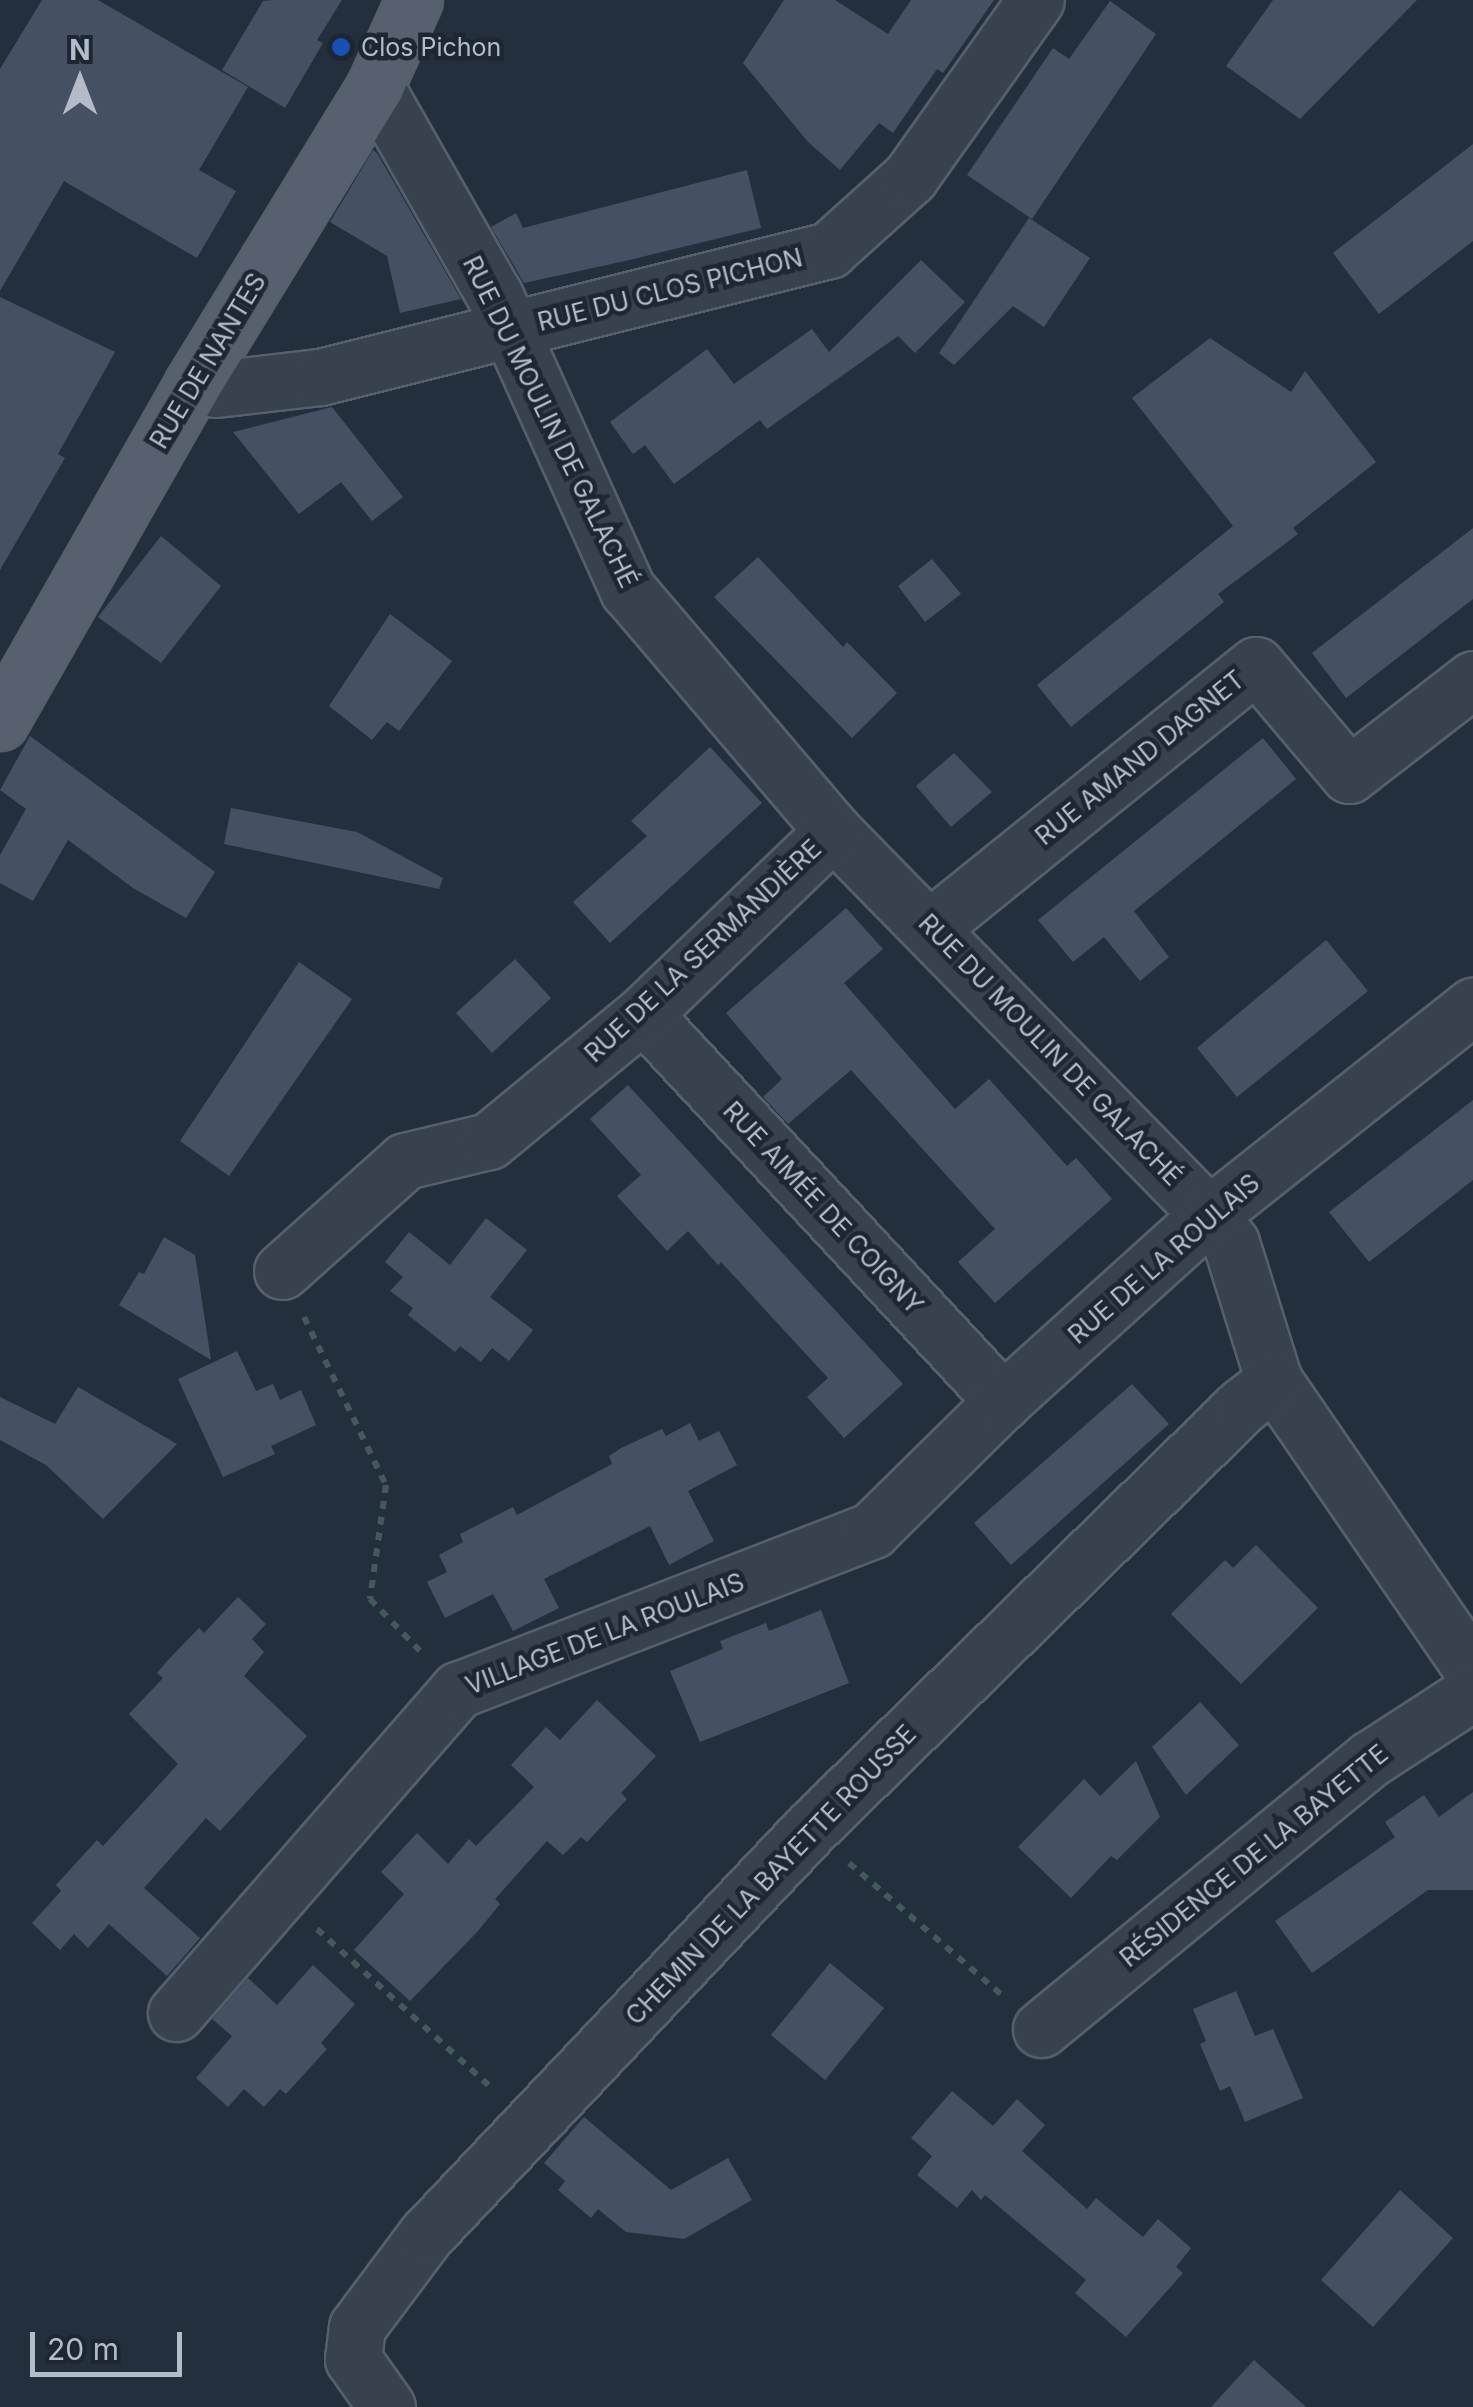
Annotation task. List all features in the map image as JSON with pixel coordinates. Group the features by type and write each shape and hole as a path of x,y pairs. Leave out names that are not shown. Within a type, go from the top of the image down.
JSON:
{"main road":[{"name":"RUE DE NANTES","path":"0,722 192,385 374,86 414,0"}],"street":[{"name":"RUE DU CLOS PICHON","path":"192,385 216,388 320,377 829,250 910,177 1036,0"},
{"name":"RUE DU MOULIN DE GALACHÉ","path":"374,86 510,330 628,590 832,830 931,926 1209,1215"},
{"name":"RUE AMAND DAGNET","path":"931,926 1256,665 1349,775 1473,679"},
{"name":"RUE DE LA SERMANDIÈRE","path":"282,1271 406,1162 489,1141 643,1014 832,830"},
{"name":"RUE DE LA ROULAIS","path":"872,1530 1003,1402 1209,1215 1473,1006"},
{"name":"RUE AIMÉE DE COIGNY","path":"643,1014 1003,1402"},
{"path":"1209,1215 1230,1243 1274,1381 1473,1671"},
{"name":"CHEMIN DE LA BAYETTE ROUSSE","path":"386,2407 353,2359 356,2327 425,2236 810,1829 1228,1420 1274,1381"},
{"name":"VILLAGE DE LA ROULAIS","path":"176,2013 458,1690 872,1530"},
{"name":"RÉSIDENCE DE LA BAYETTE","path":"1042,2029 1370,1759 1473,1692"}],"path":[{"path":"282,1271 386,1485 370,1599 458,1690"},
{"path":"810,1829 1042,2029"},
{"path":"279,1895 532,2124"}],"building":[{"path":"42,0 98,0 248,87 199,170 236,191 197,258 64,181 0,291 0,69"},
{"path":"342,0 317,40 323,43 285,108 222,70 263,1"},
{"path":"784,0 835,0 888,34 911,0 994,0 943,73 937,69 893,133 879,123 840,170 808,142 743,63"},
{"path":"1273,0 1417,0 1300,119 1226,66"},
{"path":"1110,1 1156,34 1032,219 967,175 1053,48 1069,59"},
{"path":"1473,144 1473,241 1379,314 1333,253"},
{"path":"373,150 461,299 400,313 387,256 330,222"},
{"path":"747,170 761,228 625,261 524,283 491,227 516,213 523,228"},
{"path":"1029,218 1090,258 1044,327 1013,306 954,365 939,353"},
{"path":"921,260 965,302 915,353 898,336 767,429 760,420 674,484 645,445 633,454 610,422 707,349 734,384 812,329 829,352"},
{"path":"0,297 115,352 58,454 65,458 0,570"},
{"path":"1210,338 1291,392 1305,371 1376,462 1293,528 1298,534 1218,594 1224,602 1071,727 1037,685 1233,526 1132,398"},
{"path":"332,407 403,497 372,521 341,482 299,514 233,432"},
{"path":"1473,528 1473,599 1346,698 1312,653"},
{"path":"161,536 221,586 161,663 98,617"},
{"path":"758,557 843,647 847,642 897,693 852,738 714,597"},
{"path":"932,559 961,594 925,622 898,586"},
{"path":"390,614 452,661 399,731 387,722 372,740 329,706"},
{"path":"30,736 215,872 186,918 133,888 68,840 33,901 0,883 0,855 26,809 0,790"},
{"path":"1263,738 1296,779 1134,911 1169,957 1140,981 1104,937 1073,962 1038,920"},
{"path":"710,747 762,803 610,943 573,902 647,836 631,821"},
{"path":"954,753 992,792 951,827 916,786"},
{"path":"231,808 357,832 443,878 439,889 224,844"},
{"path":"846,908 883,949 844,983 955,1109 989,1079 1067,1166 1076,1158 1112,1199 995,1303 958,1262 995,1229 851,1070 788,1124 763,1097 782,1079 726,1013"},
{"path":"1326,940 1368,991 1237,1097 1197,1048"},
{"path":"515,959 551,998 492,1053 456,1013"},
{"path":"299,962 352,999 229,1176 180,1141"},
{"path":"628,1085 903,1384 844,1438 807,1397 828,1378 721,1262 718,1265 688,1231 667,1251 617,1196 641,1175 590,1119"},
{"path":"1473,1100 1473,1180 1369,1262 1329,1212"},
{"path":"486,1218 527,1250 490,1297 533,1330 509,1361 492,1348 481,1362 460,1346 455,1352 408,1315 413,1308 390,1291 403,1277 385,1262 409,1232 450,1265"},
{"path":"164,1237 195,1255 211,1360 119,1305 139,1272 144,1274"},
{"path":"237,1351 256,1391 273,1384 280,1400 301,1390 316,1425 271,1446 275,1454 223,1477 178,1379"},
{"path":"1132,1384 1169,1424 1011,1565 974,1523"},
{"path":"78,1387 177,1444 103,1519 46,1465 0,1440 0,1397 55,1424"},
{"path":"690,1423 699,1441 719,1431 737,1465 688,1491 714,1541 669,1565 650,1526 544,1579 559,1608 513,1631 493,1594 445,1618 427,1582 447,1572 439,1555 463,1542 460,1534 513,1507 517,1515 612,1464 609,1456 621,1448 662,1429 666,1436"},
{"path":"1256,1545 1318,1608 1241,1684 1171,1614 1225,1560 1233,1568"},
{"path":"238,1597 266,1624 252,1639 264,1652 244,1676 307,1736 220,1831 206,1818 144,1888 200,1938 167,1976 109,1924 88,1948 74,1934 60,1950 32,1923 61,1891 56,1885 97,1840 103,1846 178,1764 129,1714 163,1678 157,1673 167,1661 199,1628 204,1633"},
{"path":"821,1610 849,1683 700,1742 670,1671 723,1649 720,1641 766,1623 769,1631"},
{"path":"597,1700 656,1756 621,1793 627,1799 587,1842 581,1837 563,1855 547,1841 495,1899 500,1904 478,1931 410,2001 354,1950 404,1894 381,1872 417,1833 448,1864 469,1839 476,1846 534,1787 511,1765 546,1727 560,1740"},
{"path":"1200,1702 1239,1745 1186,1795 1152,1747"},
{"path":"1136,1761 1160,1817 1117,1860 1111,1856 1071,1898 1018,1847 1084,1779 1100,1796"},
{"path":"1473,1792 1473,1890 1428,1890 1312,1973 1275,1921 1395,1837 1385,1822 1424,1795 1439,1817"},
{"path":"830,1963 884,2008 825,2080 771,2035"},
{"path":"313,1965 355,2004 321,2043 327,2049 286,2094 280,2089 264,2107 244,2089 228,2107 196,2078 232,2036 212,2019 248,1978 277,2005"},
{"path":"1236,1991 1255,2036 1273,2029 1303,2098 1245,2122 1230,2086 1220,2091 1200,2044 1206,2041 1193,2009"},
{"path":"952,2091 993,2126 1017,2099 1045,2125 1022,2151 1087,2209 1096,2198 1143,2237 1158,2219 1191,2248 1176,2267 1183,2273 1126,2337 1075,2293 1086,2280 985,2195 981,2200 972,2190 957,2208 917,2175 932,2156 911,2138"},
{"path":"584,2117 671,2190 728,2158 752,2200 684,2239 626,2232 598,2209 591,2218 558,2190 565,2181 544,2163"},
{"path":"1400,2190 1453,2238 1373,2327 1321,2280"},
{"path":"1254,2360 1306,2407 1211,2407"}],"place":[{"name":"Clos Pichon","path":"341,47"}]}
